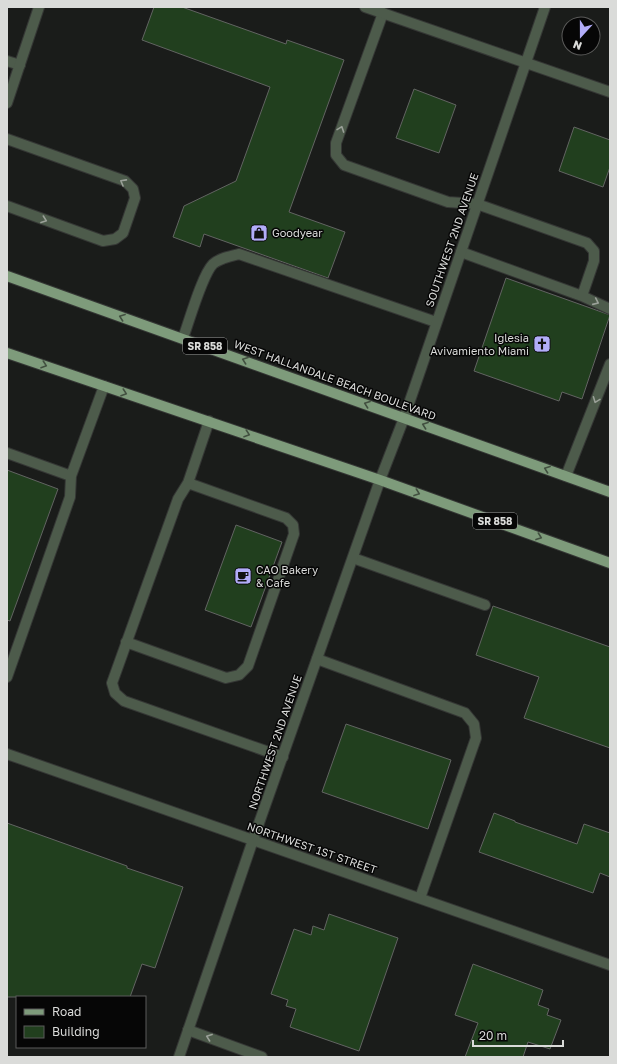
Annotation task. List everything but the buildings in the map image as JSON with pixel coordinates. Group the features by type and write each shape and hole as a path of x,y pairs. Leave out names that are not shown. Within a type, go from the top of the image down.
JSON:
{"main road":[{"name":"WEST HALLANDALE BEACH BOULEVARD","path":"7,276 610,492"},
{"name":"SR 858","path":"7,353 380,480 610,563"}],"street":[{"path":"7,104 39,7"},
{"path":"365,7 610,92"},
{"name":"SOUTHWEST 2ND AVENUE","path":"380,480 404,418 460,252 546,7"},
{"path":"383,13 336,143 336,155 344,165 448,202 477,204 587,243 594,251 594,261 582,296"},
{"path":"7,61 20,65"},
{"path":"7,139 125,181 133,189 135,198 123,233 115,239 103,241 7,206"},
{"path":"460,252 582,296 610,309"},
{"path":"183,338 206,273 214,263 226,256 239,254 436,322"},
{"path":"566,476 610,364"},
{"path":"7,677 70,497 71,476 104,386"},
{"path":"209,421 188,483 178,499 112,683 116,693 124,701 283,758"},
{"path":"7,453 71,476"},
{"name":"NORTHWEST 2ND AVENUE","path":"178,1057 380,480"},
{"path":"126,642 226,678 239,675 248,666 294,534 293,525 286,518 188,483"},
{"path":"353,558 485,605"},
{"path":"317,659 465,713 474,724 476,738 420,898"},
{"name":"NORTHWEST 1ST STREET","path":"7,754 610,965"},
{"path":"188,1030 262,1057"}],"place":[{"name":"Goodyear","path":"259,233"},
{"name":"Iglesia Avivamiento Miami","path":"542,344"},
{"name":"CAO Bakery & Cafe","path":"243,576"}]}
